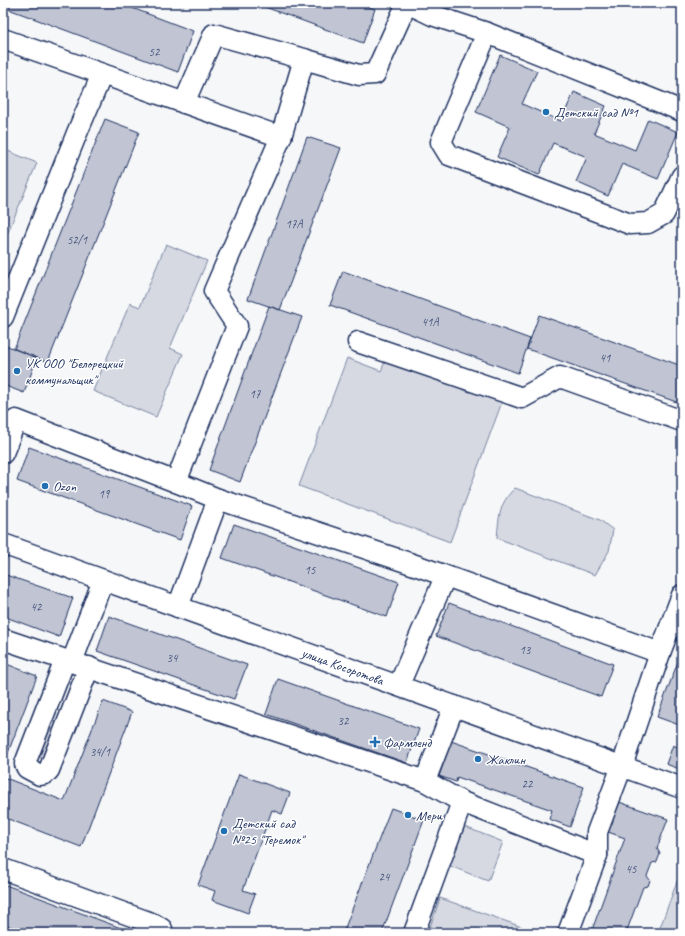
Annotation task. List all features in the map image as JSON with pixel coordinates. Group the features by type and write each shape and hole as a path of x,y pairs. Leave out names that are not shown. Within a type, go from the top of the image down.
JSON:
{"street":[{"path":"184,103 214,34 359,75 375,74 407,3 432,15 487,33 682,111"},
{"path":"487,33 441,142 449,155 630,224 648,223 664,214 682,176"},
{"path":"3,39 281,137"},
{"path":"176,482 237,326 214,291 281,137 304,59"},
{"path":"3,317 102,74"},
{"path":"358,342 522,398 560,377 682,421"},
{"path":"3,453 10,417 218,499 418,566 445,577 660,653"},
{"path":"178,607 218,499"},
{"name":"улица Косоротова","path":"3,544 399,685 682,788"},
{"path":"399,685 445,577"},
{"path":"76,663 25,764 27,768 40,775 45,774 49,770 76,663 103,580"},
{"path":"568,933 597,855 597,832 622,766 660,653 682,595"},
{"path":"3,639 425,780 462,802 597,855"},
{"path":"425,780 454,706"},
{"path":"414,933 462,802"},
{"path":"3,869 154,924 162,929 160,933"}],"shaded area":[{"path":"3,149 37,163 3,244"},
{"path":"166,244 207,261 170,348 183,354 156,417 93,391 130,303 140,307"},
{"path":"347,358 381,371 386,359 502,402 450,542 299,486"},
{"path":"515,488 600,520 613,530 609,551 595,575 497,538 499,517 503,505"},
{"path":"51,720 62,724 48,760 37,756"},
{"path":"460,825 503,842 488,881 445,864"},
{"path":"682,868 682,933 658,933"},
{"path":"440,898 539,933 428,933"}],"building":[{"path":"3,3 119,3 193,31 178,72 3,7"},
{"path":"254,3 358,3 375,9 363,43"},
{"path":"500,55 537,71 522,104 561,121 574,92 606,106 594,133 635,150 648,119 678,132 658,179 622,164 608,196 576,182 587,157 553,143 539,175 497,157 510,127 476,112"},
{"path":"105,119 139,132 48,362 14,349"},
{"path":"307,137 341,148 280,310 248,299"},
{"path":"343,271 530,339 518,373 330,305"},
{"path":"269,306 302,317 240,482 209,470"},
{"path":"539,315 682,366 682,404 527,349"},
{"name":"УК ООО \"Белорецкий коммунальщик\"","path":"3,344 37,358 24,393 3,385"},
{"path":"29,447 192,506 180,540 17,481"},
{"path":"234,524 399,582 387,617 222,558"},
{"path":"3,574 73,598 59,637 3,616"},
{"path":"449,603 613,664 601,697 436,636"},
{"path":"109,616 247,665 234,699 97,651"},
{"path":"682,651 682,726 657,717"},
{"path":"4,663 37,676 3,766 3,666"},
{"path":"278,679 419,729 407,763 266,714"},
{"path":"103,701 132,712 81,847 3,817 3,777 64,801"},
{"path":"451,741 584,787 570,827 549,819 552,810 457,777 456,782 439,776"},
{"path":"673,745 682,749 682,770 666,764"},
{"path":"239,774 290,793 282,814 272,810 243,890 255,894 248,913 212,900 215,891 198,885"},
{"path":"619,802 668,819 657,848 660,854 657,862 652,863 647,876 650,880 648,886 643,887 626,933 591,933 625,838 608,832"},
{"path":"391,808 424,820 382,933 343,933"},
{"path":"3,884 129,931 128,933 26,933 3,924"}],"place":[{"name":"Детский сад №1","path":"546,112"},
{"name":"УК ООО \"Белорецкий коммунальщик\"","path":"17,371"},
{"name":"Ozon","path":"45,486"},
{"name":"Фармленд","path":"375,742"},
{"name":"Жаклин","path":"478,759"},
{"name":"Мери","path":"408,815"},
{"name":"Детский сад №25 \"Теремок\"","path":"224,831"}]}
